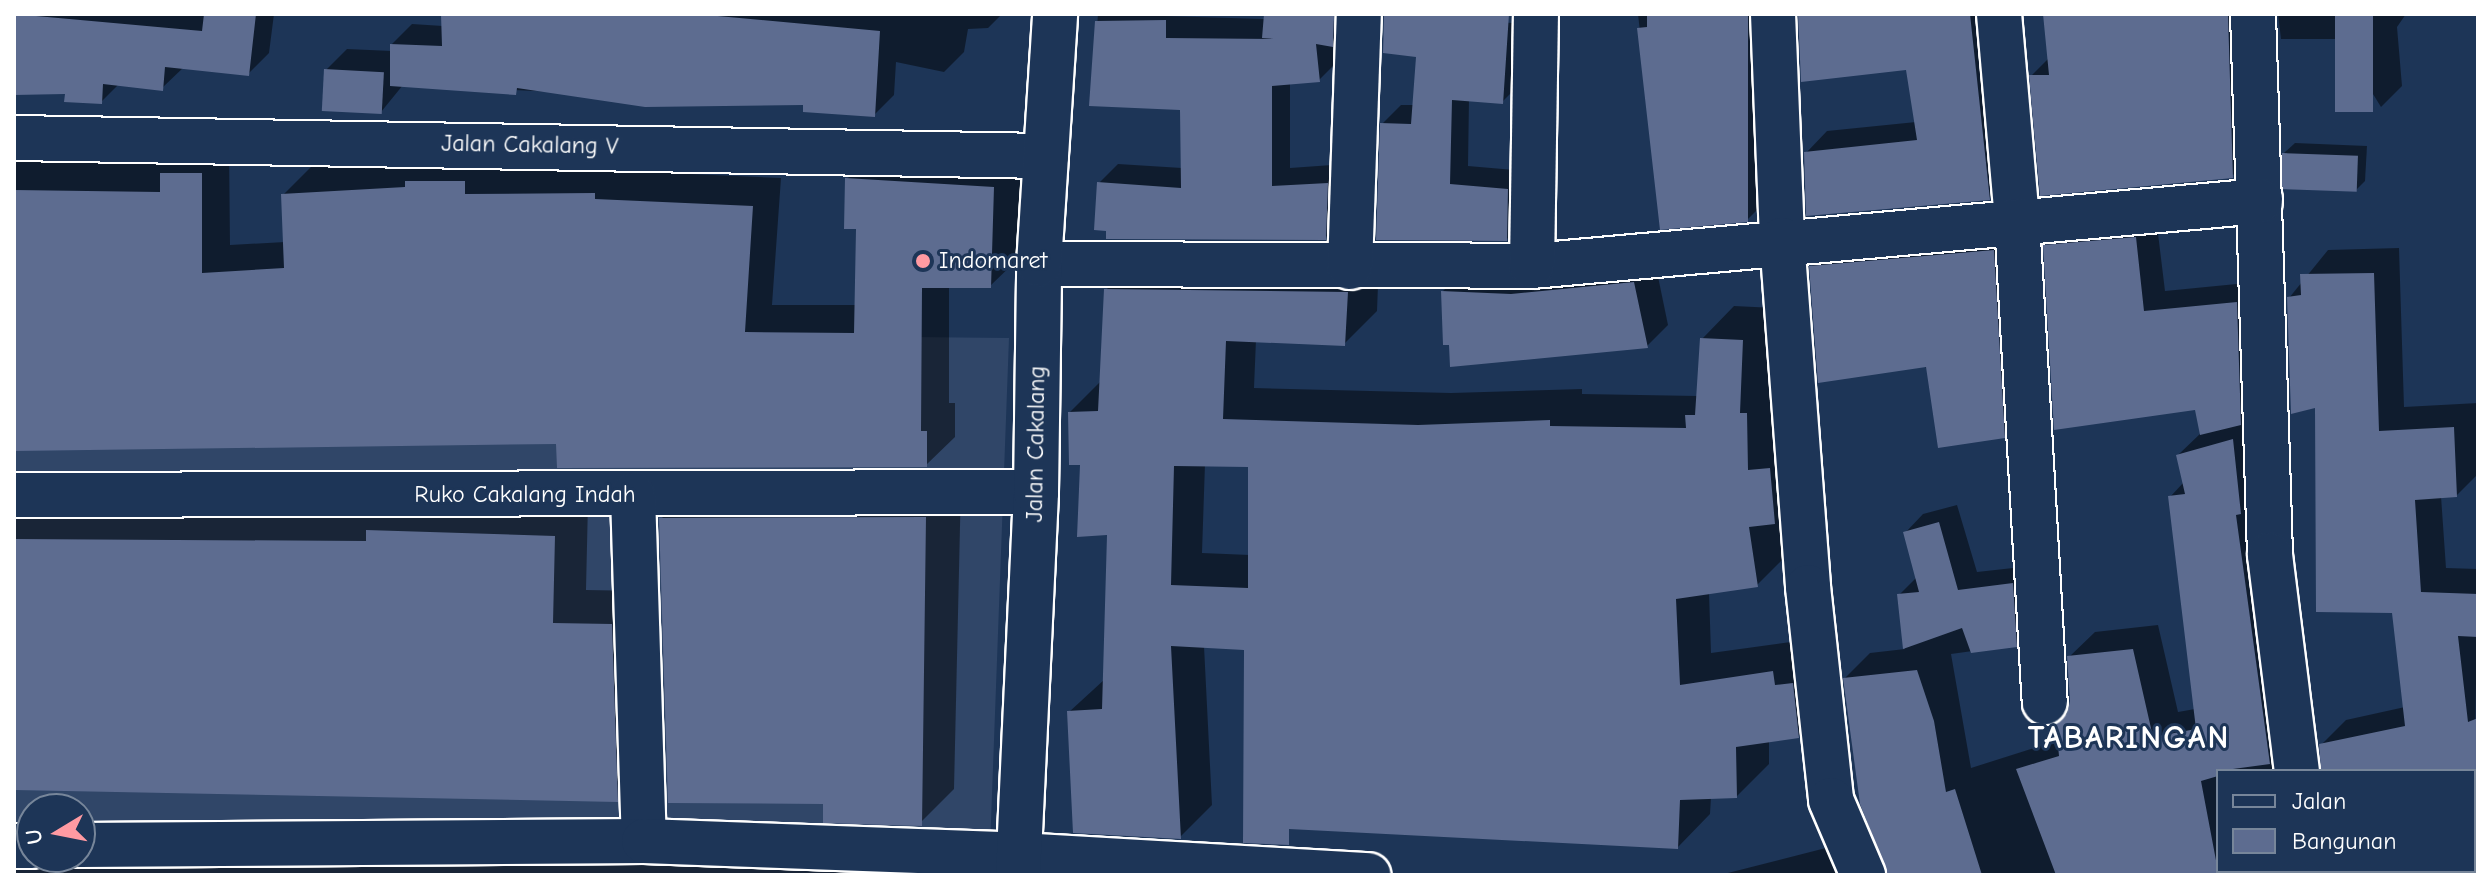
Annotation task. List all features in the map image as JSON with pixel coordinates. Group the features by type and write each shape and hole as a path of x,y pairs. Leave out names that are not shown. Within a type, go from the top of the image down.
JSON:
{"street":[{"name":"Jalan Cakalang","path":"1019,865 1036,492 1039,264 1055,14"},
{"path":"1350,267 1359,14"},
{"path":"1532,266 1536,14"},
{"path":"1773,14 1782,240 1808,587 1831,800 1863,875"},
{"path":"1999,14 2017,221 2045,702"},
{"path":"2253,14 2270,555 2297,769"},
{"name":"Jalan Cakalang V","path":"14,138 1046,156"},
{"path":"1039,264 1532,266 1782,240 2260,201"},
{"name":"Ruko Cakalang Indah","path":"14,495 1036,492"},
{"path":"633,495 644,841"},
{"path":"96,845 644,841 1019,865 1368,875"}],"shaded area":[{"path":"14,328 1009,338 989,875 14,875"}],"building":[{"path":"14,14 202,31 204,14 256,14 249,76 165,67 163,91 103,84 102,104 64,102 65,94 14,95"},
{"path":"441,14 696,14 880,31 875,117 803,112 803,105 645,107 517,88 516,95 390,86 390,44 442,46"},
{"path":"1264,14 1334,14 1333,47 1316,44 1320,82 1272,86 1272,186 1328,183 1326,240 1106,239 1106,231 1094,230 1097,182 1181,188 1180,110 1089,106 1095,21 1166,20 1166,38 1274,39 1262,38"},
{"path":"1384,14 1509,14 1503,104 1452,100 1450,184 1508,189 1507,241 1376,240 1380,123 1411,124 1416,57 1383,53"},
{"path":"1647,14 1748,14 1748,222 1660,230 1637,28 1647,27"},
{"path":"1798,14 1970,14 1990,200 1806,216 1804,152 1917,140 1906,70 1801,82"},
{"path":"2043,14 2228,14 2233,178 2040,196 2029,75 2049,75"},
{"path":"2335,14 2373,14 2373,112 2335,112"},
{"path":"324,69 384,72 382,114 322,111"},
{"path":"2282,153 2358,156 2357,192 2281,189"},
{"path":"160,173 202,173 202,273 284,268 281,194 405,187 405,181 465,181 465,194 595,193 595,199 753,206 745,332 854,333 856,229 844,229 845,178 994,187 991,288 922,288 921,431 927,431 927,467 557,468 556,444 14,451 14,190 160,192"},
{"path":"2136,237 2144,311 2237,302 2241,425 2200,435 2195,410 2054,430 2043,245"},
{"path":"1994,250 2005,438 1938,448 1926,367 1818,383 1809,266"},
{"path":"2374,273 2379,431 2454,427 2457,497 2415,500 2421,592 2478,594 2478,637 2458,636 2468,722 2478,718 2478,771 2321,769 2319,744 2405,726 2392,613 2316,612 2315,408 2291,414 2287,297 2301,295 2300,274"},
{"path":"1634,282 1648,348 1450,367 1449,345 1443,345 1441,291 1511,294"},
{"path":"1104,289 1348,292 1345,346 1226,341 1223,419 1418,425 1550,420 1550,426 1686,428 1685,415 1695,415 1700,338 1743,340 1740,413 1747,413 1748,470 1770,468 1775,524 1749,527 1758,587 1676,599 1680,685 1773,671 1775,685 1793,683 1799,738 1736,747 1737,798 1680,800 1678,849 1289,829 1289,845 1243,843 1244,650 1171,646 1181,839 1073,833 1067,711 1102,709 1107,535 1077,537 1080,465 1069,465 1068,412 1098,411","holes":["1174,466 1248,467 1248,588 1171,585"]},
{"path":"2233,439 2241,514 2236,515 2270,764 2216,769 2216,777 2201,781 2216,873 2224,875 2056,875 2016,769 2059,756 2056,724 2067,714 2070,701 2067,656 2133,649 2153,737 2196,729 2168,496 2185,494 2176,455"},
{"path":"926,517 922,826 823,823 823,804 668,803 659,518"},
{"path":"1939,522 1958,590 2013,583 2017,647 1971,653 1962,628 1903,649 1897,594 1919,592 1903,532"},
{"path":"366,530 555,536 553,623 612,624 618,802 14,790 14,539 366,541"},
{"path":"1917,670 1934,721 1946,792 1955,789 1982,875 1888,875 1860,804 1843,678"}],"place":[{"name":"Indomaret","path":"923,261"}],"district":[{"name":"TABARINGAN","path":"2129,738"}]}
